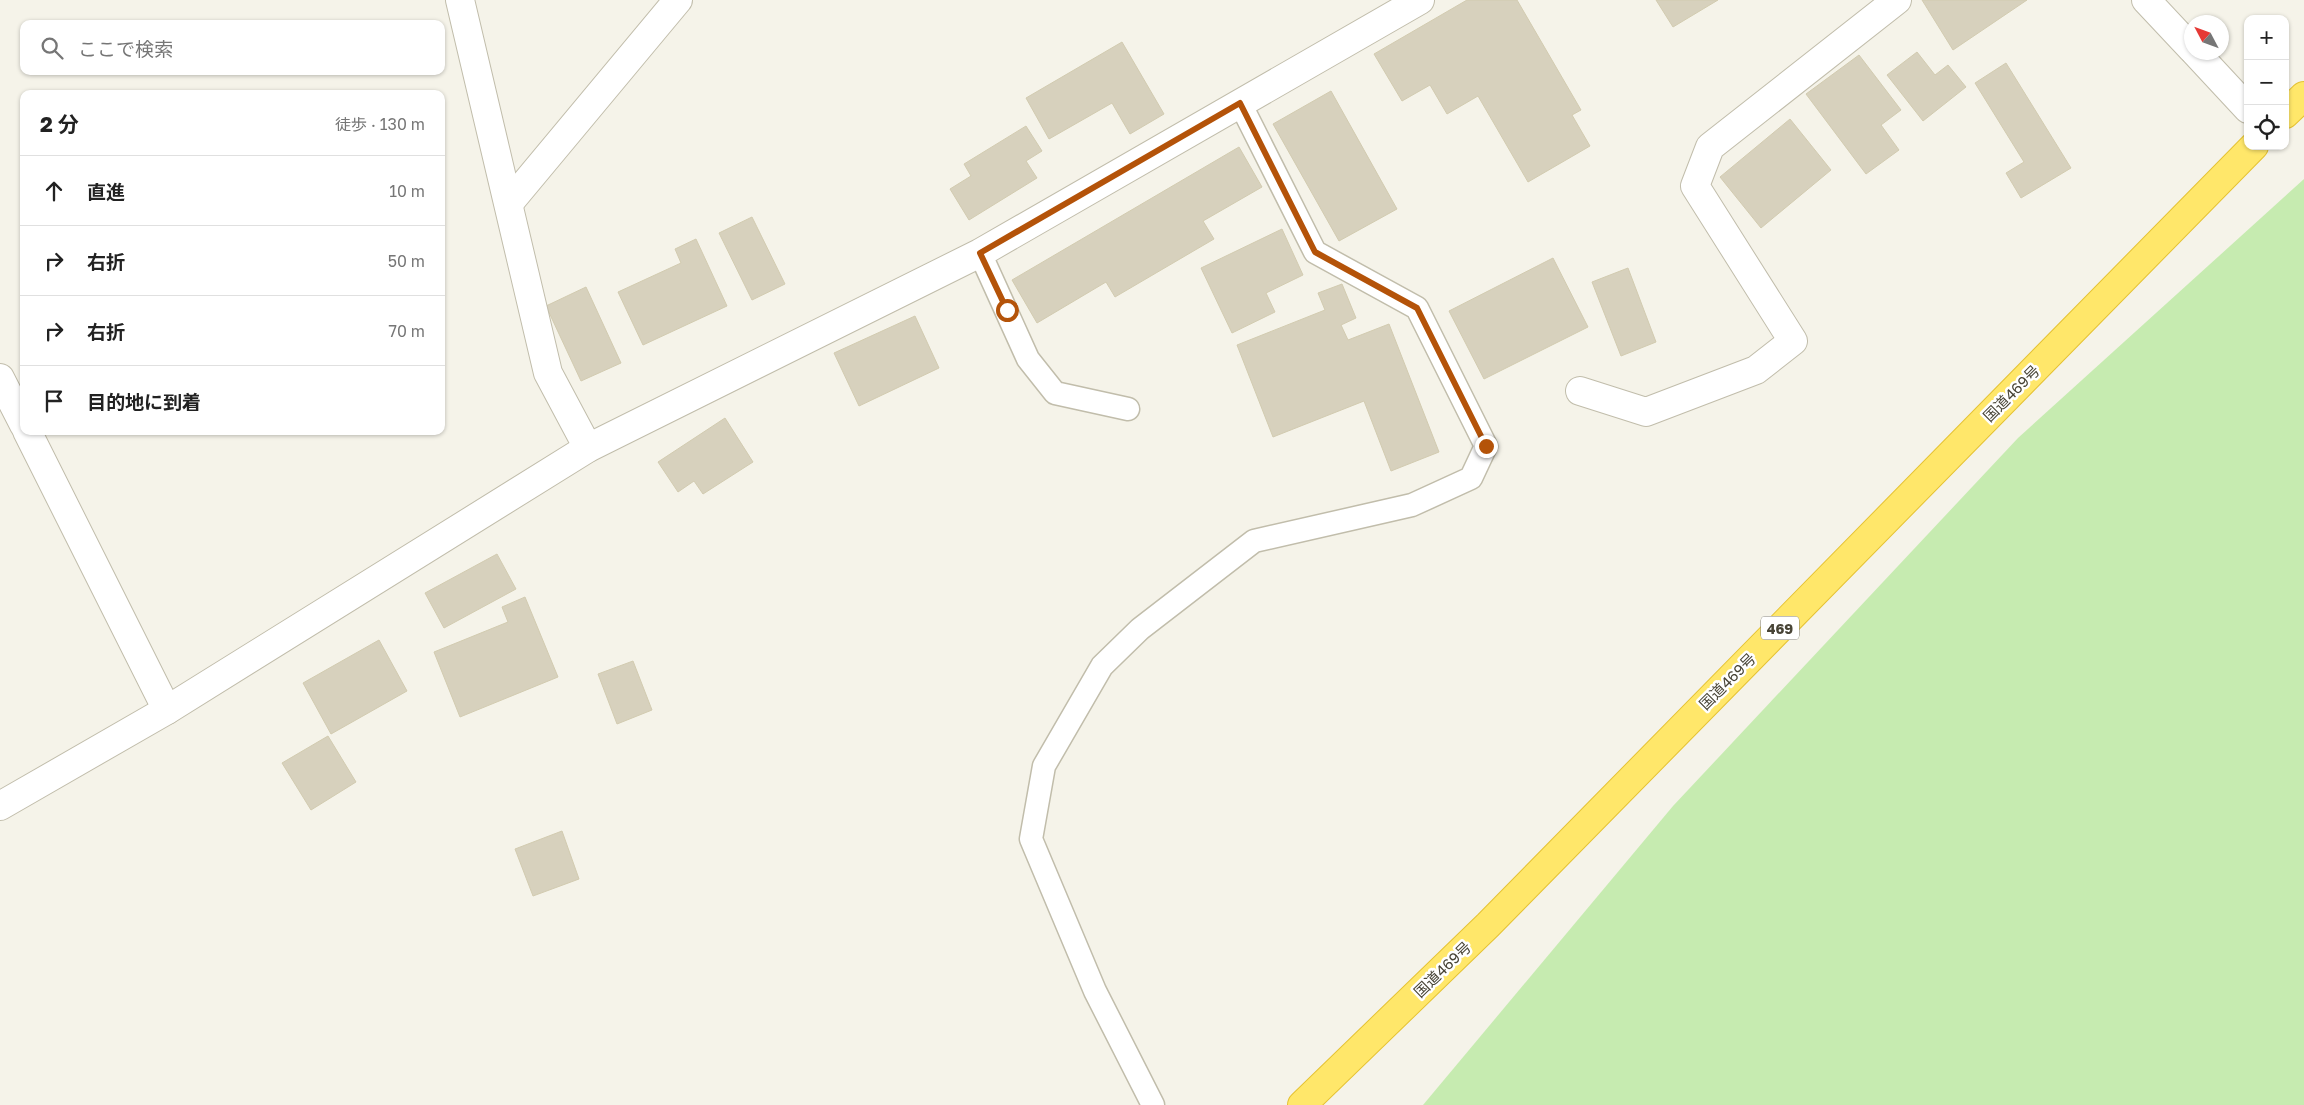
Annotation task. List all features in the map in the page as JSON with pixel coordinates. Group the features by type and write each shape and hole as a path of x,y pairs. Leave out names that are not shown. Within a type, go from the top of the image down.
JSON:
{"highway":[{"path":"2289,110 2304,96"},
{"name":"国道469号","path":"1302,1105 1488,925 2250,150"}],"street":[{"path":"460,0 548,373 588,448"},
{"path":"509,203 678,0"},
{"path":"0,806 167,710 588,448 980,253 1420,0"},
{"path":"1580,391 1646,412 1756,370 1793,341 1695,186 1710,147 1898,0"},
{"path":"2146,0 2184,40"},
{"path":"2201,60 2244,106"},
{"path":"0,378 20,417"},
{"path":"29,435 167,710"}],"lane":[{"path":"1153,1105 1095,991 1031,839 1044,766 1102,666 1140,629 1254,541 1412,505 1471,478 1486,446 1417,308 1315,252 1240,103"},
{"path":"980,253 1028,359 1055,392 1128,409"}],"green space":[{"path":"2304,179 2304,1105 1423,1105 1673,806 2018,438"}],"building":[{"path":"1467,0 1517,0 1581,110 1572,115 1590,146 1528,182 1478,96 1447,114 1430,85 1402,101 1374,54"},
{"path":"1656,0 1718,0 1673,27"},
{"path":"1922,0 2027,0 1953,50"},
{"path":"1122,42 1164,114 1130,134 1112,103 1049,139 1026,98"},
{"path":"1917,52 1935,75 1948,65 1966,87 1923,121 1887,75"},
{"path":"1859,55 1901,110 1881,125 1899,150 1866,174 1806,94"},
{"path":"2006,63 2071,168 2021,198 2006,173 2024,162 1975,83"},
{"path":"1331,91 1397,209 1339,241 1273,124"},
{"path":"1790,119 1831,170 1761,228 1720,177"},
{"path":"1026,126 1042,151 1026,161 1037,178 969,220 950,189 971,176 964,164"},
{"path":"1239,147 1262,187 1203,221 1214,239 1115,297 1106,282 1037,323 1012,280"},
{"path":"752,217 785,284 752,300 719,233"},
{"path":"1282,229 1303,275 1266,293 1275,312 1232,333 1201,268"},
{"path":"696,239 727,306 643,345 618,292 681,263 675,249"},
{"path":"1553,258 1588,327 1484,379 1449,311"},
{"path":"1628,268 1656,342 1621,356 1592,282"},
{"path":"1342,284 1356,318 1341,325 1348,340 1389,324 1439,452 1391,471 1364,401 1273,437 1237,345 1325,310 1318,293"},
{"path":"586,287 621,363 581,381 546,306"},
{"path":"915,316 939,368 859,406 834,353"},
{"path":"725,418 753,462 703,494 694,481 678,492 658,462"},
{"path":"497,554 516,589 444,628 425,593"},
{"path":"525,597 558,677 460,717 434,652 508,622 502,607"},
{"path":"379,640 407,691 331,734 303,683"},
{"path":"633,661 652,710 617,724 598,674"},
{"path":"328,736 356,782 311,810 282,763"},
{"path":"562,831 579,879 533,896 515,849"}],"route":[{"path":"1007,310 980,253 1240,103 1315,252 1417,308 1486,446"}]}
